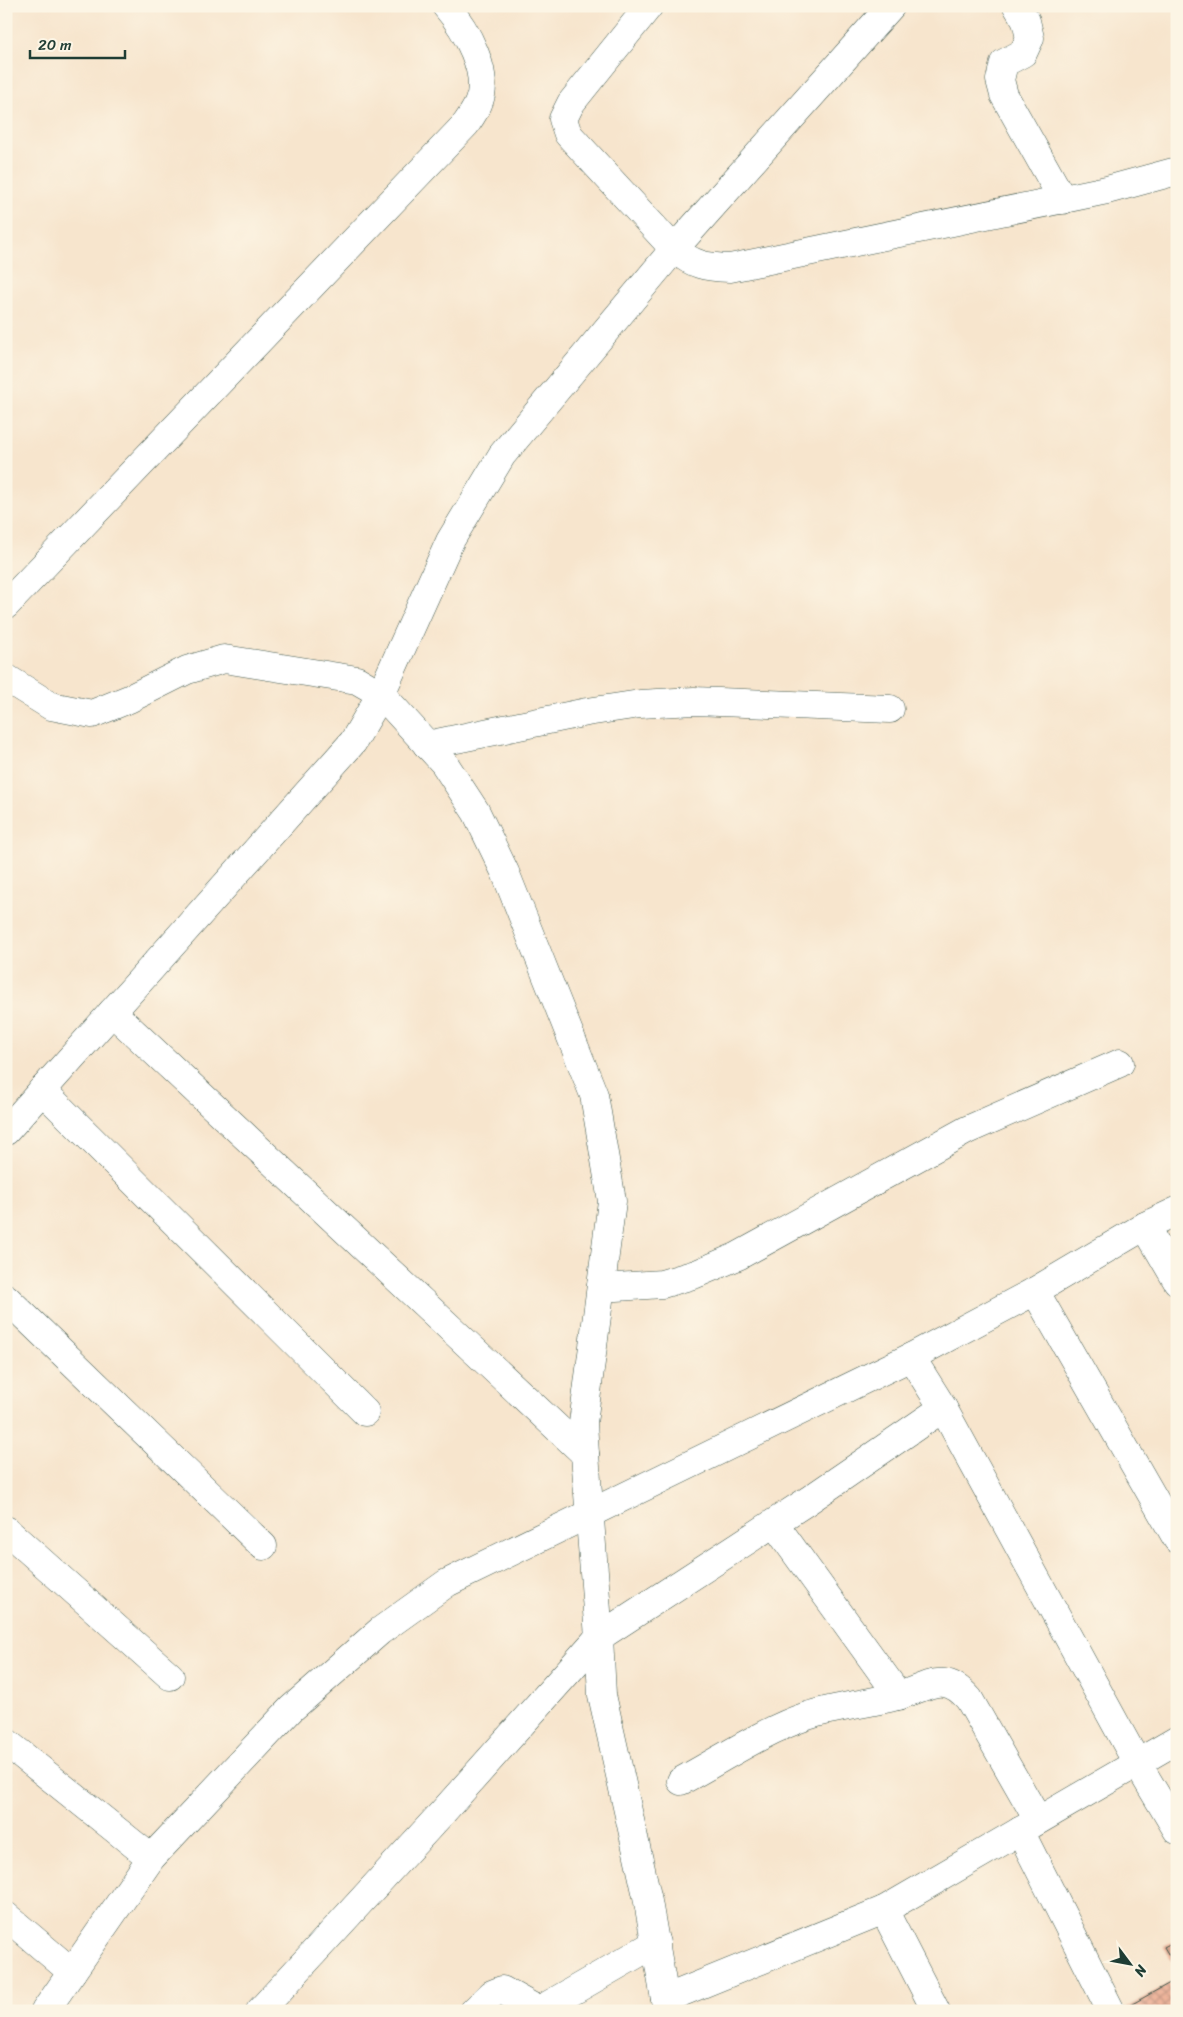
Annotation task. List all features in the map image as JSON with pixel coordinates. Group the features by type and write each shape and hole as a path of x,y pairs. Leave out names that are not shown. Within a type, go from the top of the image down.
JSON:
{"street":[{"path":"649,6 571,103 564,118 568,134 674,249 685,258 704,267 730,268 1063,200 1177,171"},
{"path":"6,1131 353,742 381,694 450,540 502,455 674,249 891,6"},
{"path":"1017,6 1026,21 1030,38 1023,53 1004,63 1000,80 1004,95 1063,200"},
{"path":"6,605 466,124 479,103 483,80 460,12"},
{"path":"6,678 51,706 92,714 129,699 187,670 224,659 357,680 381,694 428,745 444,763 476,812 505,872 594,1095 612,1201 583,1423 589,1513 602,1695 647,1896 668,2005 884,1910 1177,1740"},
{"path":"428,745 587,712 640,704 694,701 890,709"},
{"path":"112,1012 585,1454"},
{"path":"601,1288 662,1284 696,1274 738,1256 967,1130 1120,1063"},
{"path":"42,1090 365,1412"},
{"path":"45,2011 151,1858 291,1709 380,1631 447,1583 911,1357 1035,1291 1145,1226 1177,1211"},
{"path":"1145,1226 1177,1281"},
{"path":"1035,1291 1177,1539"},
{"path":"6,1298 263,1546"},
{"path":"911,1357 942,1408 1137,1763 1177,1830"},
{"path":"260,2011 442,1813 599,1637 774,1522 942,1408"},
{"path":"774,1522 899,1696"},
{"path":"6,1530 170,1676"},
{"path":"681,1781 778,1728 808,1715 899,1696 927,1685 946,1682 960,1688 974,1707 1111,2011"},
{"path":"6,1742 151,1858"},
{"path":"884,1910 936,2011"},
{"path":"6,1916 72,1972"},
{"path":"474,2011 492,1994 502,1990 536,2010 545,2007 656,1944"}],"building":[{"path":"1177,1940 1177,1969 1164,1947"},
{"path":"1177,1979 1177,2011 1126,2011 1125,2008"}]}
